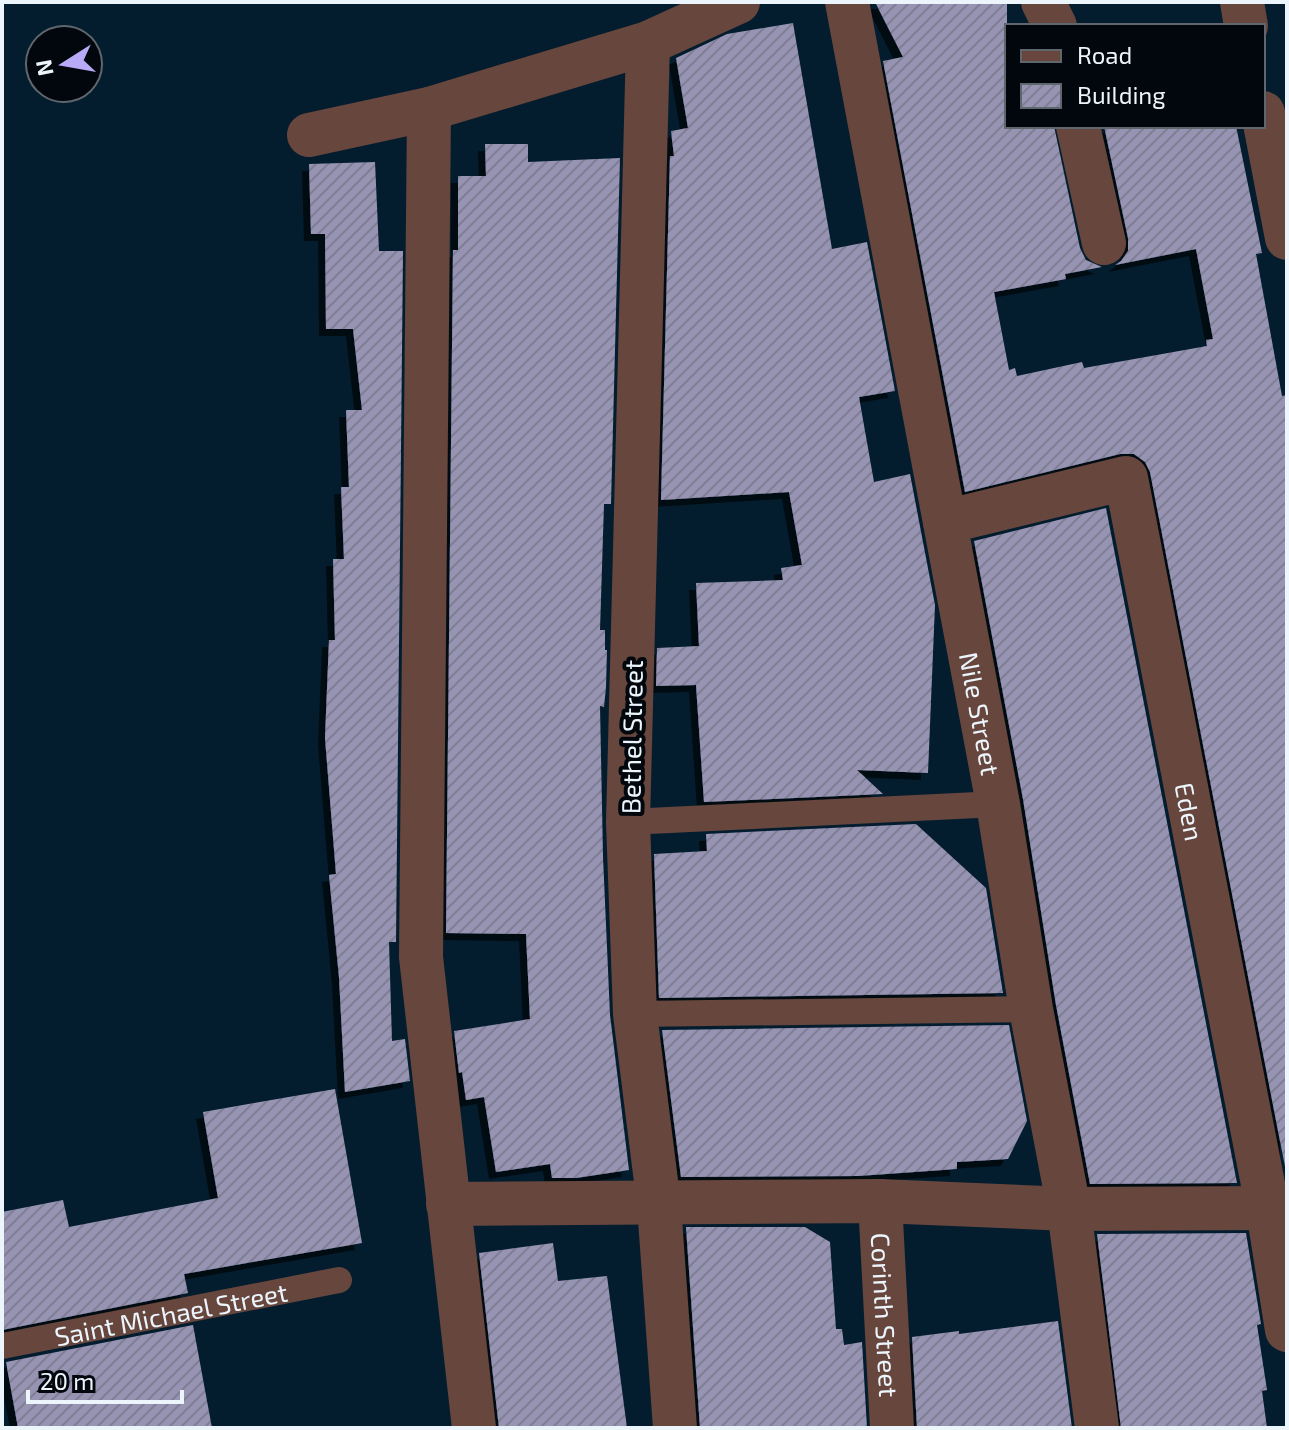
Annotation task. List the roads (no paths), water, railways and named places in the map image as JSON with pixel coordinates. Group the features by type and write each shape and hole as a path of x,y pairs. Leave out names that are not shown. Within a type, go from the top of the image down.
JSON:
{"street":[{"path":"309,135 429,109 648,43 738,2"},
{"name":"Nile Street","path":"847,2 998,804 1031,1009 1069,1209 1097,1428"},
{"path":"1043,2 1054,24"},
{"path":"1242,2 1246,24"},
{"name":"Bethel Street","path":"648,43 628,822 635,1014 659,1205 675,1428"},
{"path":"429,109 421,957 474,1428"},
{"path":"1265,123 1287,238"},
{"path":"1078,128 1104,243"},
{"name":"Eden","path":"945,522 1126,478 1277,1209 1287,1330"},
{"path":"448,1204 659,1205 880,1201 1069,1209 1277,1209"},
{"name":"Corinth Street","path":"880,1201 892,1428"}],"lane":[{"path":"628,822 998,804"},
{"path":"635,1014 1031,1009"},
{"name":"Saint Michael Street","path":"2,1346 339,1280"}]}
